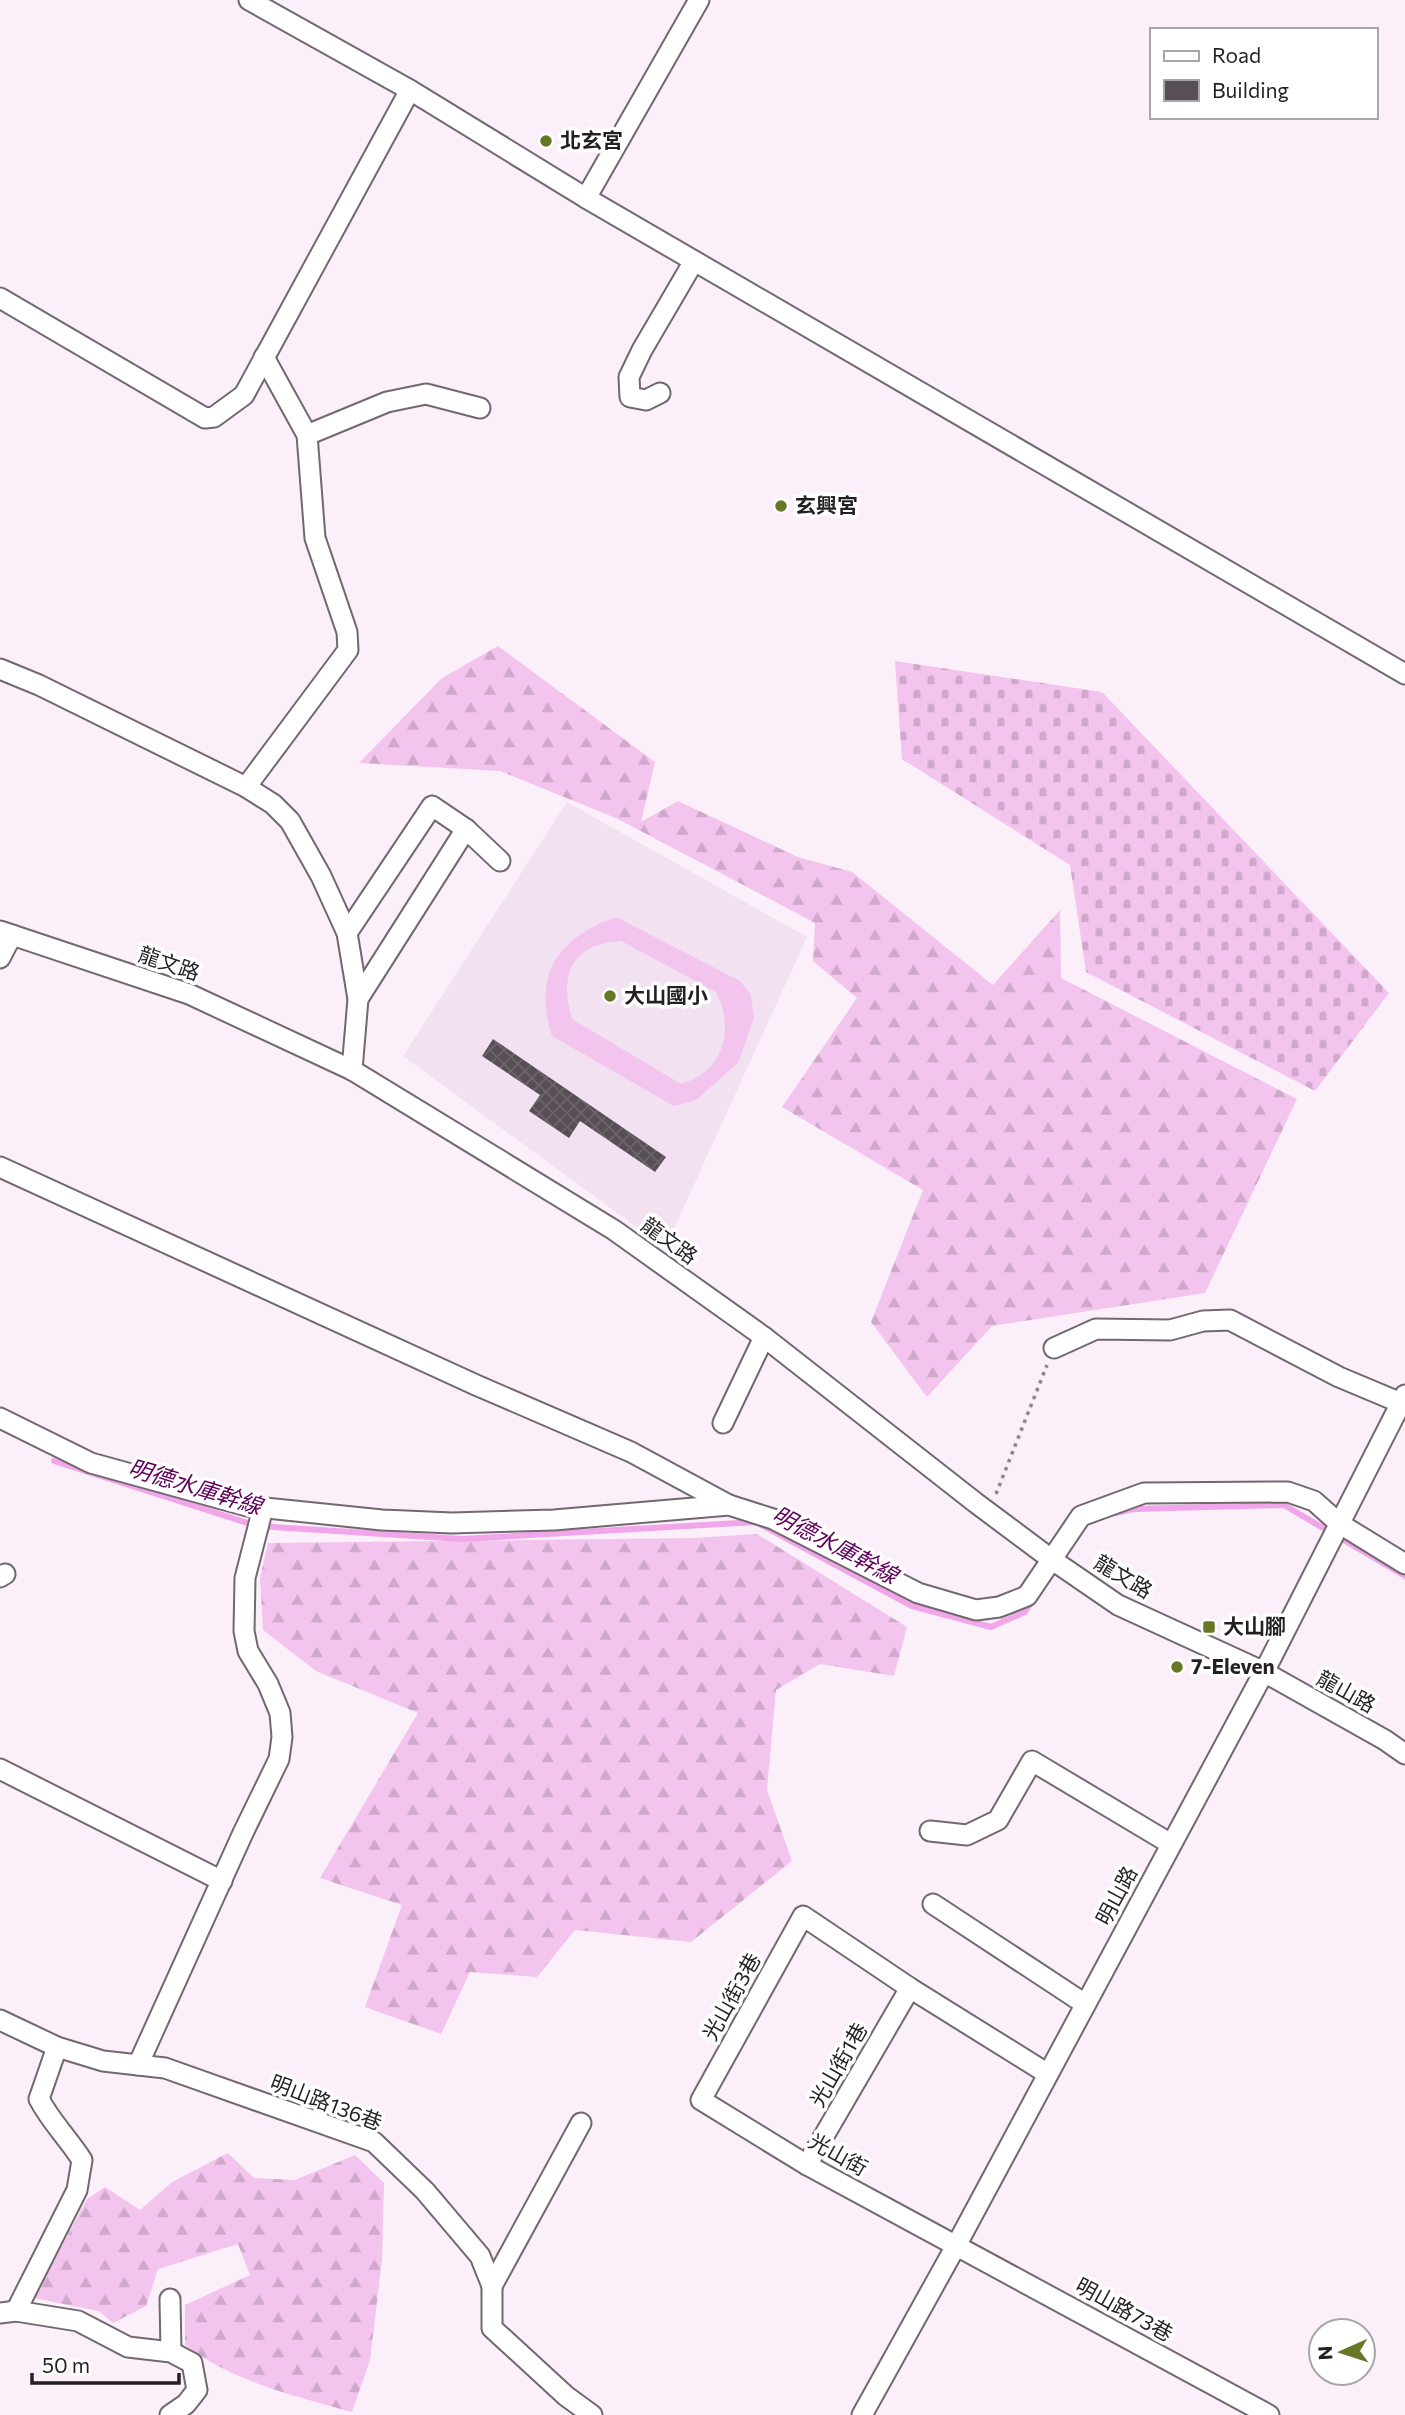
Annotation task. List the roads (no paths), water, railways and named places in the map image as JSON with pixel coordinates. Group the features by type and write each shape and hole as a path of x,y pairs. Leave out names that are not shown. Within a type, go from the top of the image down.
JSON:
{"street":[{"path":"249,0 410,90 586,198 1405,674"},
{"path":"586,198 699,0"},
{"path":"0,298 205,418 214,417 244,395 410,90"},
{"path":"660,393 646,400 630,397 629,377 694,261"},
{"path":"246,787 348,650 347,632 315,538 307,435 264,357"},
{"path":"307,435 387,402 426,394 480,408"},
{"path":"0,669 39,685 246,787 273,804 290,821 321,876 347,933 358,999 352,1070"},
{"path":"347,933 432,806 466,830 500,861"},
{"path":"358,999 466,830"},
{"path":"0,958 6,933"},
{"name":"龍文路","path":"6,933 189,994 352,1070 614,1230 764,1337 989,1513 1118,1605 1264,1672"},
{"path":"0,1167 464,1379 631,1452 729,1505 773,1519 918,1593 976,1610 999,1607 1027,1596 1056,1562 1081,1516 1144,1493 1288,1492 1314,1501 1336,1531 1405,1564"},
{"path":"1054,1348 1096,1329 1170,1329 1203,1321 1230,1320 1339,1377 1403,1399"},
{"path":"723,1423 764,1337"},
{"name":"明山路","path":"862,2415 957,2244 1264,1672 1403,1399"},
{"path":"0,1418 91,1463 247,1506 260,1520 554,1520 729,1505"},
{"path":"138,2065 243,1833 275,1770 280,1751 280,1713 268,1684 248,1651 244,1631 245,1578 260,1520"},
{"name":"龍山路","path":"1264,1672 1405,1754"},
{"path":"930,1831 967,1835 999,1820 1032,1761 1171,1844"},
{"path":"0,1769 222,1881"},
{"path":"933,1904 1085,2004"},
{"name":"光山街3巷","path":"701,2100 803,1916 910,1988"},
{"path":"910,1988 1048,2074"},
{"name":"光山街1巷","path":"807,2165 910,1988"},
{"name":"明山路136巷","path":"0,2021 57,2048 103,2060 165,2068 374,2142 397,2161 425,2191 480,2256 492,2286 492,2328 566,2396 592,2415"},
{"path":"57,2048 39,2099 51,2122 68,2139 82,2160 77,2190 8,2312 78,2321 128,2347 171,2352 192,2363 197,2390 186,2404 170,2415"},
{"name":"光山街","path":"701,2100 807,2165 957,2244"},
{"path":"492,2286 581,2123"},
{"name":"明山路73巷","path":"957,2244 1269,2415"},
{"path":"170,2298 171,2352"}],"waterway":[{"name":"明德水庫幹線","path":"54,1461 257,1526 462,1539 756,1522 912,1606 991,1627 1025,1612 1033,1599"},
{"name":"明德水庫幹線","path":"1115,1513 1134,1509 1284,1505 1405,1576"}],"place":[{"name":"北玄宮","path":"546,141"},
{"name":"玄興宮","path":"781,506"},
{"name":"大山國小","path":"610,996"},
{"name":"大山腳","path":"1209,1627"},
{"name":"7-Eleven","path":"1177,1667"}]}
